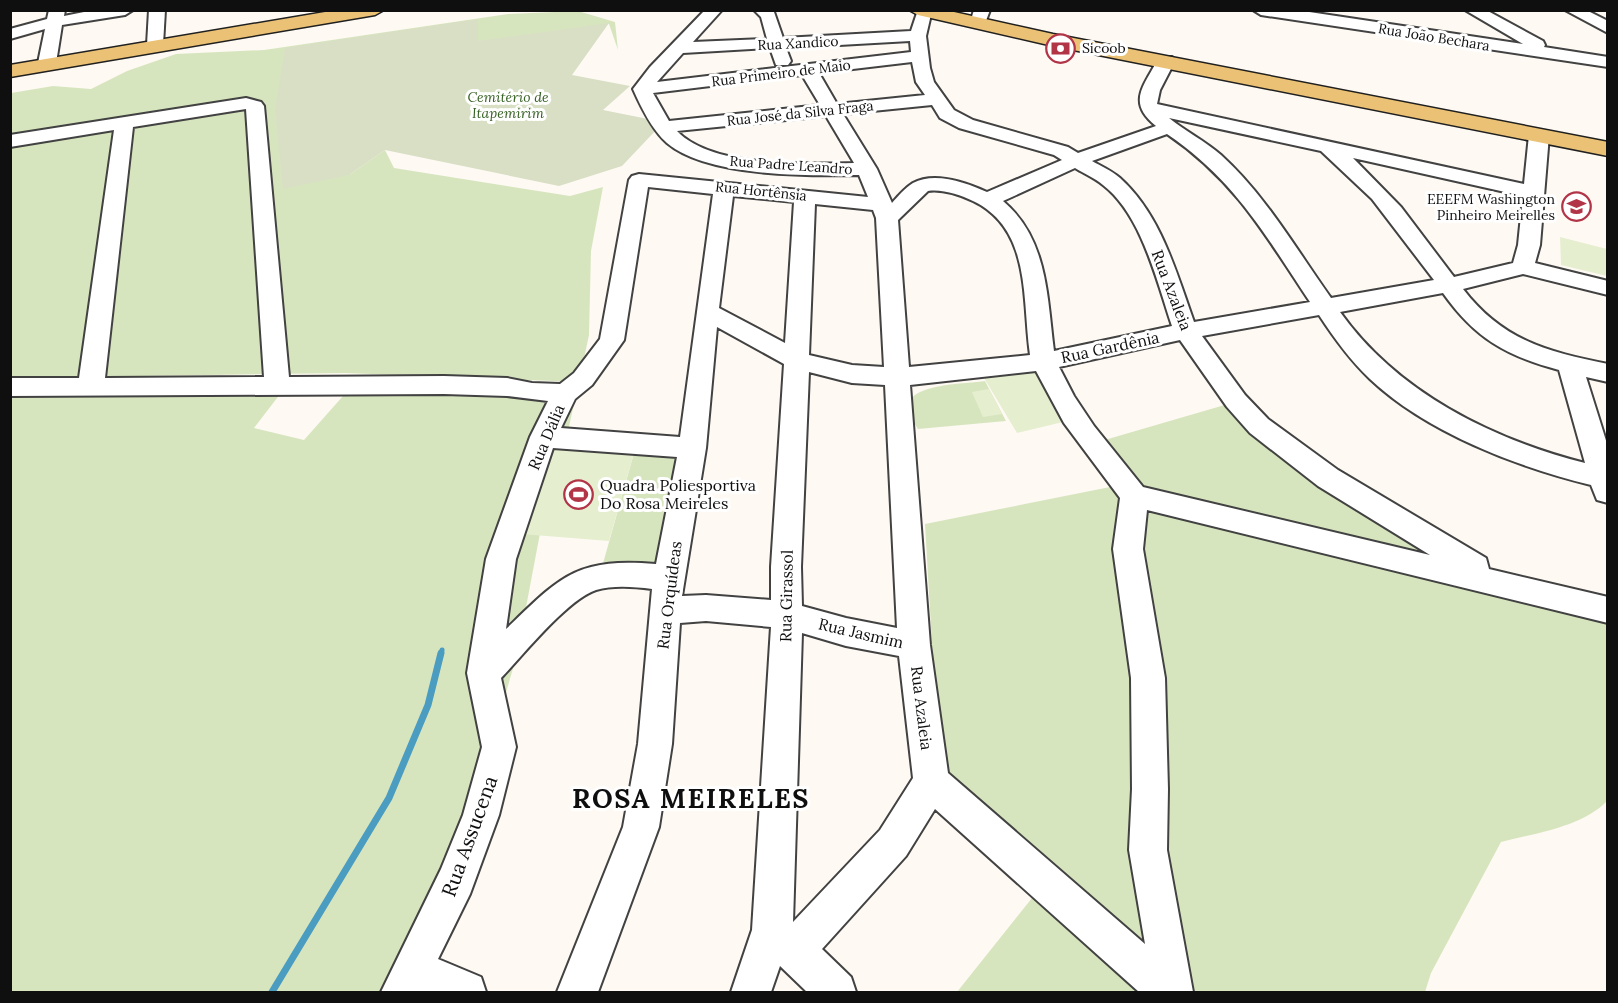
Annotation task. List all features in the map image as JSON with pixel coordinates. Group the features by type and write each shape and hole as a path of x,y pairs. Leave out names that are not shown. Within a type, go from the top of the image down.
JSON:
{"main road":[{"path":"10,71 367,11"},
{"path":"922,11 980,17 1166,61 1608,149"}],"street":[{"path":"10,34 55,16 125,10"},
{"path":"155,45 157,10"},
{"path":"642,89 714,10"},
{"path":"762,10 768,15 786,73"},
{"name":"Rua João Bechara","path":"1261,10 1314,15 1434,38 1608,62"},
{"path":"1473,10 1554,54"},
{"path":"1573,10 1608,28"},
{"path":"918,46 922,11"},
{"path":"47,63 55,16"},
{"path":"1400,16 1434,38"},
{"name":"Rua Xandico","path":"678,48 777,44 918,46"},
{"name":"Rua Primeiro de Maio","path":"642,89 808,70 918,46"},
{"name":"Rua Azaleia","path":"918,46 925,82 947,114 956,120 1052,148 1078,159 1120,189 1152,238 1186,331 1236,401 1279,443 1392,518 1501,583"},
{"path":"1148,108 1150,95 1166,61"},
{"name":"Rua Padre Leandro","path":"808,70 867,169"},
{"name":"Rua Padre Leandro","path":"642,89 650,106 674,139 686,148 724,161 814,169 867,169"},
{"name":"Rua José da Silva Fraga","path":"666,127 935,99"},
{"path":"10,141 246,103 255,106 277,385"},
{"path":"1148,108 1169,128 1206,153 1250,197 1348,340 1373,367 1406,394 1458,425 1493,442 1606,483"},
{"path":"1148,108 1534,192"},
{"path":"91,385 124,123"},
{"path":"990,199 1078,159 1169,128"},
{"path":"1539,135 1529,245 1523,267 1608,288"},
{"path":"1325,146 1357,170 1384,199 1466,308 1493,332 1526,350 1570,365 1608,373"},
{"name":"Rua Azaleia","path":"867,169 885,212 899,377 914,645 931,782"},
{"name":"Rua Hortênsia","path":"639,180 805,196 885,212"},
{"name":"Rua Dália","path":"483,673 501,559 543,437 565,393 583,379 612,340 639,180"},
{"path":"885,212 919,188 927,185 959,189 990,199 1003,209 1024,237 1029,256 1043,362 1068,409 1100,456 1134,496 1608,610"},
{"name":"Rua Orquídeas","path":"577,993 641,827 655,744 668,578 692,448 724,187"},
{"name":"Rua Girassol","path":"750,993 783,940 786,567 805,196"},
{"name":"Rua Gardênia","path":"707,311 798,361 852,374 899,377 1043,362 1186,331 1449,285 1523,267"},
{"path":"1570,365 1606,483"},
{"path":"10,387 454,385 507,387 532,392 565,393"},
{"path":"543,437 692,448"},
{"path":"1134,496 1128,549 1148,678 1150,789 1148,850 1171,993"},
{"path":"483,673 577,583 594,576 615,574 668,578"},
{"name":"Rua Jasmim","path":"666,610 706,608 787,615 846,632 914,645"},
{"name":"Rua Assucena","path":"407,981 460,869 481,815 499,747 483,673"},
{"path":"836,993 783,940 893,843 931,782 1171,993"},
{"path":"407,981 466,993"}],"green space":[{"path":"578,11 615,22 618,50 609,24 489,41 349,175 385,150 394,168 570,196 603,187 591,251 589,335 579,382 345,373 11,378 11,93 53,86 91,89 127,71 176,54 264,50 508,14"},
{"name":"Cemitério de Itapemirim","path":"478,19 478,41 609,23 572,75 630,86 603,110 653,120 659,127 622,166 559,186 385,150 349,175 283,189 275,109 285,48"},
{"path":"1560,237 1607,249 1607,276 1561,265"},
{"path":"1034,369 1063,422 1017,433 984,378"},
{"path":"985,381 1006,421 918,429 909,413 908,407 911,399 918,393 940,386"},
{"path":"351,387 493,392 565,400 574,404 564,449 541,528 517,655 487,757 417,929 382,992 11,992 10,391 284,389 254,428 304,440"},
{"path":"989,389 1002,414 983,417 972,392"},
{"path":"1228,404 1472,568 1607,616 1607,801 1597,810 1572,823 1501,842 1431,973 1425,992 957,992 1032,898 957,812 940,784 925,524 1110,487 1114,481 1084,446"},
{"name":"Quadra Poliesportiva Do Rosa Meireles","path":"555,448 634,453 609,541 521,534"},
{"path":"634,453 680,457 661,564 602,567"}],"waterway":[{"path":"441,655 442,650"},
{"path":"272,992 389,798 428,705 441,653"}],"place":[{"name":"Sicoob","path":"1061,48"},
{"name":"EEEFM Washington Pinheiro Meirelles","path":"1576,207"},
{"name":"Quadra Poliesportiva Do Rosa Meireles","path":"579,494"}],"district":[{"name":"ROSA MEIRELES","path":"691,798"}]}
